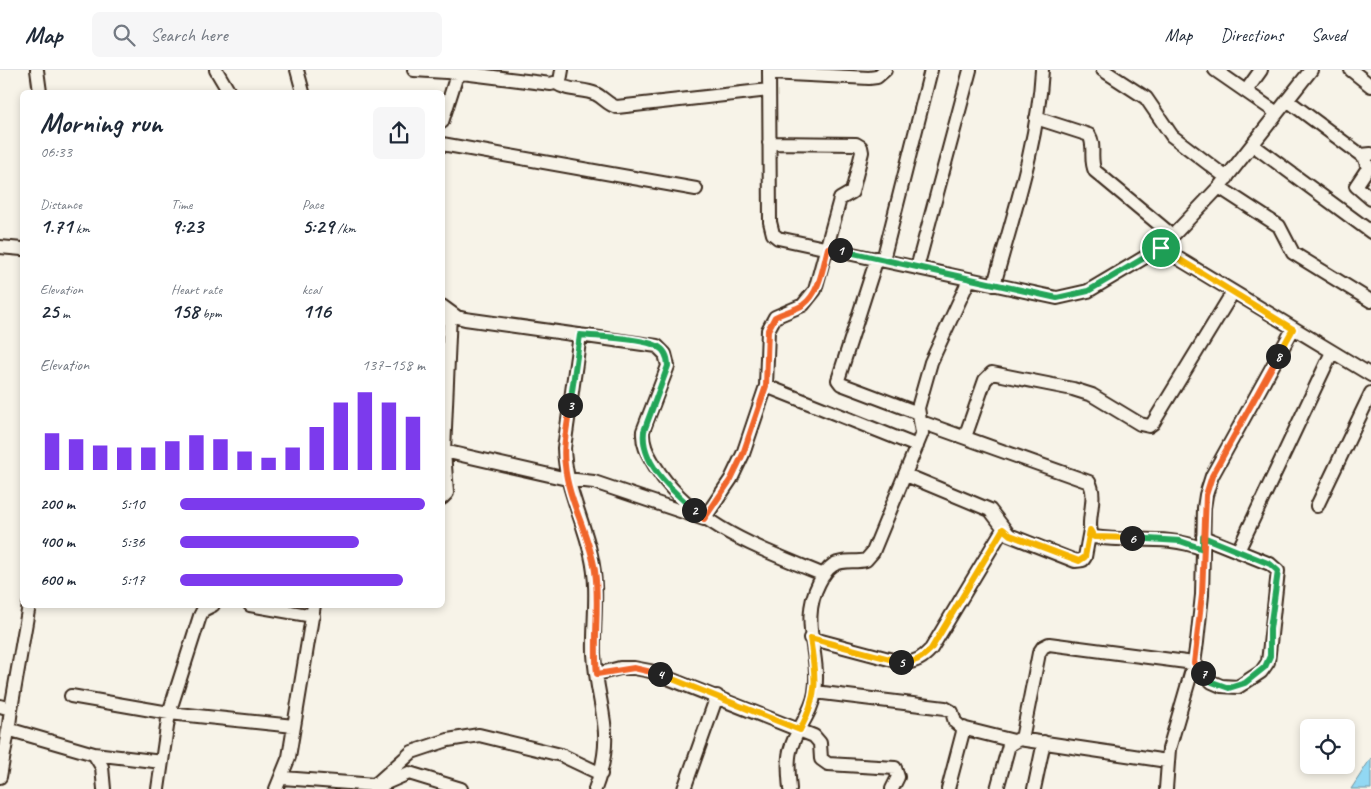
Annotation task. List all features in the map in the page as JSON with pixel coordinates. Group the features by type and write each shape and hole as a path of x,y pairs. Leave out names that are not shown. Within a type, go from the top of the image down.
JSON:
{"street":[{"path":"37,70 40,90"},
{"path":"216,70 228,90"},
{"path":"296,70 302,90"},
{"path":"414,70 556,83 567,90 598,95 610,105 617,107 769,90"},
{"path":"556,83 560,81 562,70"},
{"path":"885,70 877,77 869,78 769,72 770,222 773,234 786,240 880,259 1048,298 1067,297 1088,291 1161,248 1223,182 1311,70"},
{"path":"906,475 990,510 997,516 1003,529 1010,535 1079,561 1085,557 1094,494 1089,482 965,437 841,384 838,380 880,259 931,70"},
{"path":"917,268 970,70"},
{"path":"994,286 1028,159 1036,118 1042,70"},
{"path":"1103,70 1146,98 1172,136 1223,182 1279,226 1293,253 1371,301"},
{"path":"1215,70 1277,113"},
{"path":"1246,91 1261,70"},
{"path":"1351,70 1371,86"},
{"path":"445,113 456,78 462,73"},
{"path":"1287,100 1368,155 1368,168 1356,186 1371,199"},
{"path":"1036,118 1089,135 1092,142 1092,163 1095,171 1173,236"},
{"path":"704,519 738,467 766,386 768,330 775,317 803,305 820,279 840,199 852,192 862,147 856,144 769,143"},
{"path":"445,145 696,190"},
{"path":"1252,145 1371,232"},
{"path":"0,247 20,249"},
{"path":"1161,248 1371,375"},
{"path":"790,789 788,759 790,750 815,692 815,675 810,638 811,604 824,575 832,566 845,561 862,561 870,557 918,446 922,433 919,401 933,357 969,280"},
{"path":"965,437 985,380 992,373 1083,392 1108,404 1140,424 1149,426 1153,423 1233,292"},
{"path":"445,380 446,310 465,319 657,346 666,354 668,366 645,425 643,440 646,451 666,484 704,519"},
{"path":"1166,789 1167,761 1194,663 1200,622 1206,495 1209,484 1293,329"},
{"path":"580,335 564,448 567,479 586,533 595,572 597,609 594,654 607,738 601,774 595,789"},
{"path":"1238,551 1332,352"},
{"path":"766,386 918,446"},
{"path":"1317,506 1371,393"},
{"path":"445,451 567,479 594,482 704,519 750,544 824,575"},
{"path":"445,465 447,492 445,494"},
{"path":"810,638 904,663 914,662 924,657 931,649 1003,529"},
{"path":"997,789 1006,751 1018,740 1039,653 1048,644 1194,663 1212,682 1229,688 1245,683 1260,672 1268,662 1278,571 1270,564 1238,551 1203,543 1163,539 1094,537 1090,530"},
{"path":"0,777 9,725 6,707 28,608"},
{"path":"158,789 169,713 200,616 203,610 207,608"},
{"path":"288,608 314,610 294,726 279,783 378,787 397,776 409,773 461,789"},
{"path":"597,674 620,668 634,668 650,671 717,696 818,739 821,759 828,764 894,768 898,777 892,789"},
{"path":"815,692 945,708 952,712 955,722 964,728 1018,740 1044,742 1167,761"},
{"path":"71,696 169,713 294,726"},
{"path":"684,789 717,696"},
{"path":"9,725 16,732 94,754 162,762"},
{"path":"948,789 964,728"},
{"path":"378,787 412,752 448,740 480,735 561,755 601,774"},
{"path":"1034,789 1044,742"},
{"path":"94,754 102,767 104,789"}],"water":[{"path":"1371,758 1371,789 1351,789"}],"route":[{"path":"1161,248 1088,291 1057,298 1048,298 828,248 820,279 808,300 803,305 785,311 775,317 768,330 766,386 743,454 731,479 704,519 666,484 646,451 643,440 644,431 668,366 666,354 657,346 645,343 580,335 564,448 564,464 567,479 586,533 595,572 597,609 594,654 597,674 620,668 650,671 800,730 811,707 815,692 815,675 810,638 904,663 914,662 924,657 931,649 1003,529 1010,535 1079,561 1085,557 1090,530 1094,537 1163,539 1180,541 1203,549 1203,537 1270,564 1278,571 1279,575 1270,629 1268,662 1260,672 1238,687 1229,688 1212,682 1194,663 1202,595 1203,549 1203,537 1204,508 1212,476 1293,329 1161,248"}]}
